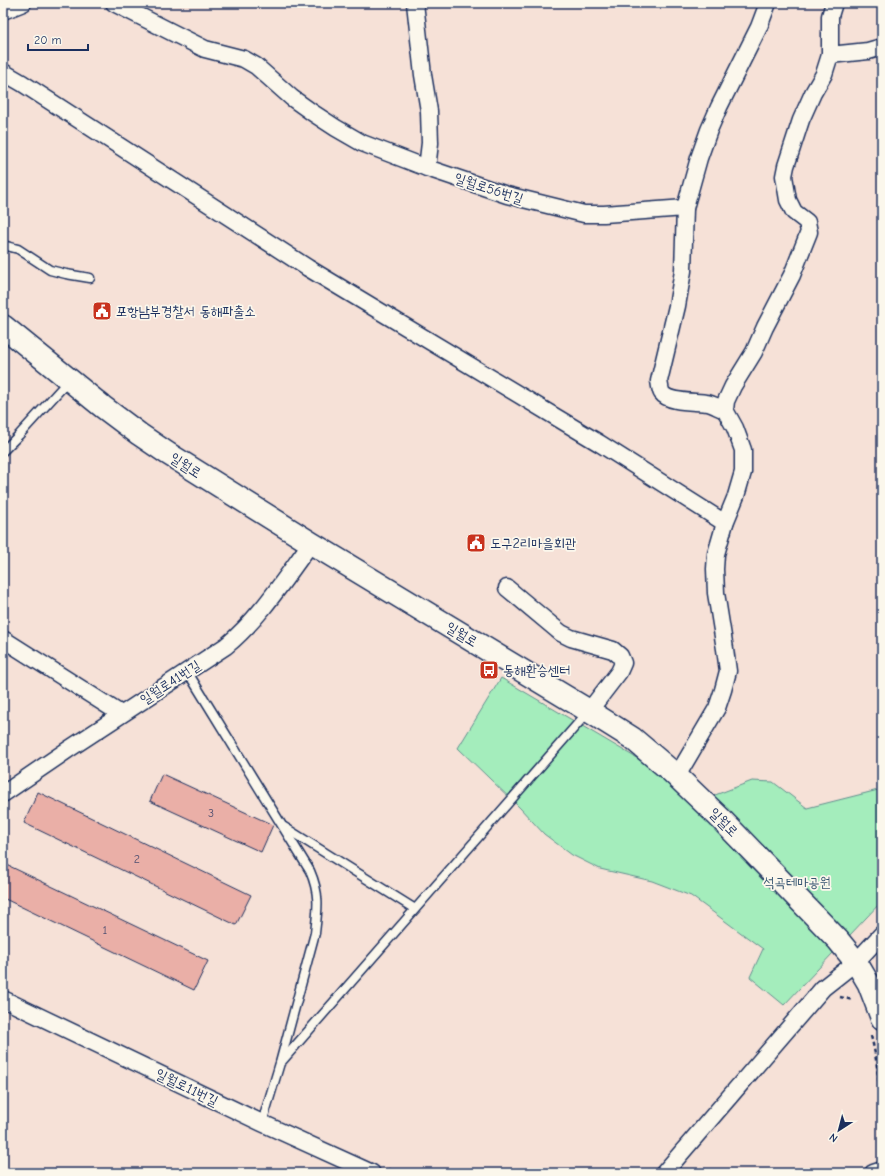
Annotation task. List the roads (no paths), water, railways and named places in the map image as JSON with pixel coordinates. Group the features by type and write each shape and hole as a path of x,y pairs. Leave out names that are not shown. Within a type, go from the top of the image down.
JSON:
{"street":[{"path":"3,11 23,3"},
{"name":"일월로56번길","path":"114,3 205,49 244,59 256,66 292,98 336,128 362,143 427,168 507,195 584,214 685,208"},
{"path":"415,3 423,75 429,111 430,143 427,168"},
{"path":"677,776 717,708 724,690 728,671 726,649 716,593 716,554 743,472 743,450 735,428 724,410 709,403 667,397 662,393 659,381 677,306 683,271 685,208 699,158 719,106 759,27 768,3"},
{"path":"724,410 726,401 733,386 754,352 792,275 809,232 807,222 794,212 788,200 784,176 801,120 813,93 824,74 830,55 830,16 834,3"},
{"path":"830,55 868,51 882,47"},
{"path":"3,72 29,87 308,268 599,443 725,523"},
{"name":"일월로","path":"3,326 109,412 167,453 311,543 632,738 677,776 736,833 838,940 856,962 869,984 876,1025"},
{"name":"일월로41번길","path":"3,794 121,714 226,646 253,621 311,543"},
{"path":"508,588 562,633 571,638 613,650 620,656 623,663 619,672 589,711"},
{"path":"3,639 121,714"},
{"path":"664,1173 823,988 856,962 882,934"},
{"name":"일월로11번길","path":"3,999 262,1123 372,1173"},
{"path":"873,1173 882,1170"}],"lane":[{"path":"3,245 18,249 50,270 90,278"},
{"path":"3,451 69,380"},
{"path":"187,671 310,871 318,895 315,933 280,1063 262,1123"},
{"path":"280,1063 589,711"},
{"path":"282,826 415,909"}],"place":[{"name":"포항남부경찰서 동해파출소","path":"102,311"},
{"name":"도구2리마을회관","path":"476,543"},
{"name":"동해환승센터","path":"489,670"}],"park label":[{"name":"석곡테마공원","path":"797,882"}]}
